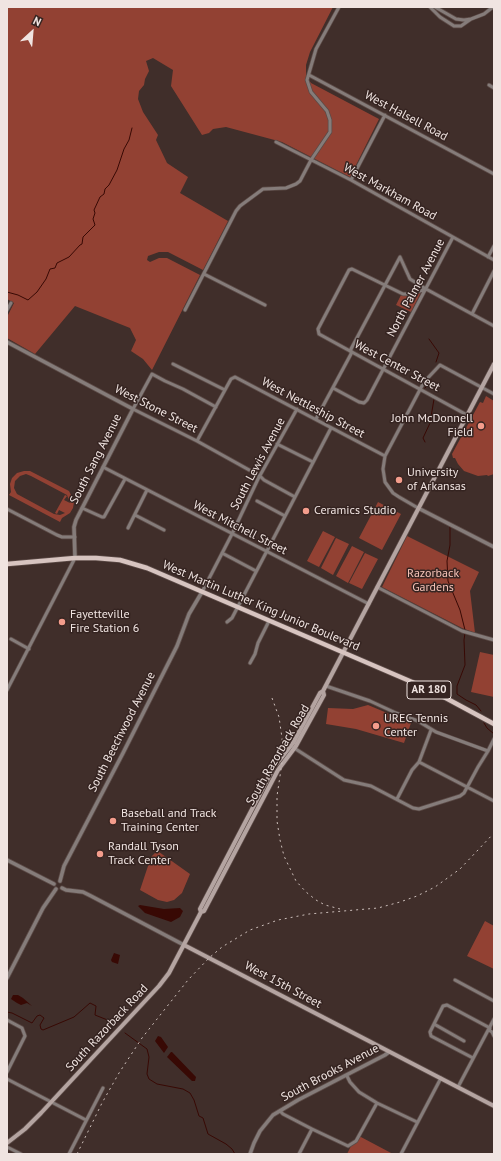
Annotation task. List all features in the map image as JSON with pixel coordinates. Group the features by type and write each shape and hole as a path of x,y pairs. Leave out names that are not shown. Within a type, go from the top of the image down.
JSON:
{"main road":[{"name":"South Razorback Road","path":"7,1143 25,1129 51,1102 159,986 169,973 201,912 204,911 279,767 324,694 323,691 343,652 494,364"},
{"name":"West Martin Luther King Junior Boulevard","path":"7,564 75,558 111,559 134,563 442,696 494,724"},
{"name":"West 15th Street","path":"184,945 494,1106"}],"street":[{"path":"184,310 240,206 263,189 286,188 300,181 330,132 330,120 327,111 308,86 307,80 316,49 339,7"},
{"path":"430,7 440,17 454,26 461,26 471,19"},
{"path":"435,7 456,19 464,20 484,14 493,7"},
{"name":"West Halsell Road","path":"309,75 494,174"},
{"path":"489,85 494,88"},
{"path":"351,180 385,115"},
{"name":"West Markham Road","path":"276,142 351,180 494,260"},
{"name":"North Palmer Avenue","path":"333,388 359,402 364,403 367,400 454,237"},
{"path":"488,256 494,246"},
{"path":"316,419 351,354 350,349 400,257 410,279 494,326"},
{"name":"West Center Street","path":"385,285 352,269 349,270 318,329 319,334 467,415"},
{"path":"472,314 494,270"},
{"path":"204,274 265,305"},
{"path":"385,285 405,294 412,294 426,289"},
{"path":"7,310 11,303"},
{"name":"West Stone Street","path":"7,342 133,409 198,441 295,497"},
{"path":"173,364 225,390 198,441"},
{"path":"494,394 440,365 427,378 420,389 385,456 383,469 383,475 388,487 399,497 494,547"},
{"name":"South Sang Avenue","path":"75,558 75,522 152,374 216,407"},
{"name":"West Nettleship Street","path":"225,390 233,377 237,377 385,456"},
{"name":"South Lewis Avenue","path":"202,592 260,476 277,444 282,439 297,409"},
{"path":"227,622 232,618 331,428"},
{"path":"277,444 313,462"},
{"name":"West Mitchell Street","path":"103,467 368,604"},
{"path":"82,508 104,517 125,479"},
{"path":"128,528 147,490"},
{"path":"257,501 285,516"},
{"path":"7,509 62,537 75,537"},
{"path":"135,515 164,530"},
{"path":"222,553 256,571"},
{"path":"7,690 75,558"},
{"path":"378,587 463,631 494,640"},
{"name":"South Beechwood Avenue","path":"60,881 64,866 177,646 190,614 202,592"},
{"path":"250,663 268,621"},
{"path":"12,639 29,649"},
{"path":"326,686 361,698 418,721 431,730 488,751"},
{"path":"397,799 412,770 419,762 431,730"},
{"path":"292,747 344,780 371,786 413,808 419,809 460,796 464,793 494,739"},
{"path":"419,762 494,801"},
{"path":"7,860 54,884 56,889"},
{"path":"54,884 56,881 60,881 62,883 62,888 59,890 56,889"},
{"name":"West 15th Street","path":"62,888 66,890 83,892 184,945"},
{"path":"7,978 41,912 56,889"},
{"path":"455,980 494,1001"},
{"path":"473,1058 431,1036 430,1032 443,1006 447,1004 489,1029 494,1036"},
{"path":"458,1087 494,1019"},
{"path":"7,1020 22,1028 25,1036 7,1072"},
{"path":"434,1024 464,1041"},
{"name":"South Brooks Avenue","path":"250,1154 260,1131 268,1120 280,1111 389,1052"},
{"path":"347,1076 354,1087 377,1103 417,1122"},
{"path":"401,1154 441,1078"},
{"path":"7,1079 86,1120"},
{"path":"69,1154 103,1088"},
{"path":"280,1111 283,1114 345,1145 351,1145 356,1141 377,1103"},
{"path":"299,1154 312,1129"},
{"path":"7,1147 21,1154"}],"green space":[{"path":"7,7 333,7 310,52 306,65 306,76 311,83 379,119 350,177 282,142 226,127 213,129 209,133 202,135 171,86 173,70 153,58 146,61 149,71 144,85 139,91 138,99 143,112 158,135 156,140 167,163 188,177 180,193 228,221 203,270 168,252 159,252 148,256 147,260 150,262 159,258 167,258 200,275 152,370 143,359 131,351 136,340 130,328 75,306 35,354 7,338 7,317 14,303 7,299"},
{"path":"421,292 411,312 396,305 401,295 412,296"},
{"name":"John McDonnell Field","path":"486,396 494,401 494,474 488,476 478,476 464,471 455,458 453,458 452,454 480,402 483,403"},
{"path":"30,471 69,491 74,502 70,513 62,518 60,522 9,495 11,492 10,484 12,478 17,473","holes":["26,474 67,495 70,503 64,500 67,496 65,495 55,513 57,514 59,510 65,513 60,515 54,514 17,494 14,488 15,481 20,476"]},
{"path":"378,502 401,514 382,550 359,538"},
{"path":"323,531 335,537 319,567 307,561"},
{"name":"Razorback Gardens","path":"407,536 479,572 470,591 475,633 462,628 382,587"},
{"path":"336,538 349,544 333,575 321,568"},
{"path":"352,546 364,552 348,583 336,576"},
{"path":"365,553 378,559 362,589 349,583"},
{"path":"480,652 494,655 494,697 471,692"},
{"name":"UREC Tennis Center","path":"368,705 411,723 404,743 356,729 326,724 328,708 353,709"},
{"path":"159,852 190,874 182,893 174,900 167,902 158,900 140,890 151,857 155,853"},
{"path":"485,921 494,926 494,969 467,956"},
{"path":"359,1136 393,1154 347,1154"}],"shaded area":[{"path":"140,905 164,909 180,908 183,911 180,917 171,922 145,913 138,906"},
{"path":"114,953 120,955 118,964 112,962 111,960"},
{"path":"13,995 18,995 32,1006 27,1003 21,1005 17,1003 11,999"},
{"path":"158,1036 161,1037 168,1047 164,1053 155,1041"},
{"path":"171,1052 196,1077 195,1081 192,1081 167,1057"}],"waterway":[{"path":"7,292 28,300 37,292 46,279 50,269 55,268 57,263 69,257 82,244 83,237 95,225 93,219 95,213 94,210 100,197 104,194 105,189 109,185 117,170 124,149 129,140 132,128"},
{"path":"429,339 439,353 436,362"},
{"path":"425,388 431,380"},
{"path":"425,442 423,438 430,423 434,399"},
{"path":"450,527 450,545 447,561 448,581 460,610 465,630"},
{"path":"465,633 465,665 457,686 457,694 476,705 481,711"},
{"path":"484,723 494,734"},
{"path":"7,1012 32,1023 37,1016 40,1015 44,1018 40,1025 41,1029 43,1030 74,1017 90,1003 96,1006 95,1015 116,1025"},
{"path":"125,1033 147,1049 149,1057 147,1074 149,1079 157,1084 183,1089 190,1093 199,1116 203,1118 208,1134 226,1144 235,1154"}],"railway":[{"path":"272,698 279,717 282,738 283,756 277,796 277,821 284,856 296,881 306,892 325,905 340,909"},
{"path":"77,1154 102,1103 119,1073 142,1038 188,980 222,947 250,930 278,920 309,914 378,908 417,896 435,887 460,869 494,833"}],"place":[{"name":"John McDonnell Field","path":"481,426"},
{"name":"University of Arkansas","path":"399,480"},
{"name":"Ceramics Studio","path":"306,511"},
{"name":"Fayetteville Fire Station 6","path":"62,622"},
{"name":"UREC Tennis Center","path":"376,726"},
{"name":"Baseball and Track Training Center","path":"113,821"},
{"name":"Randall Tyson Track Center","path":"100,854"}]}
